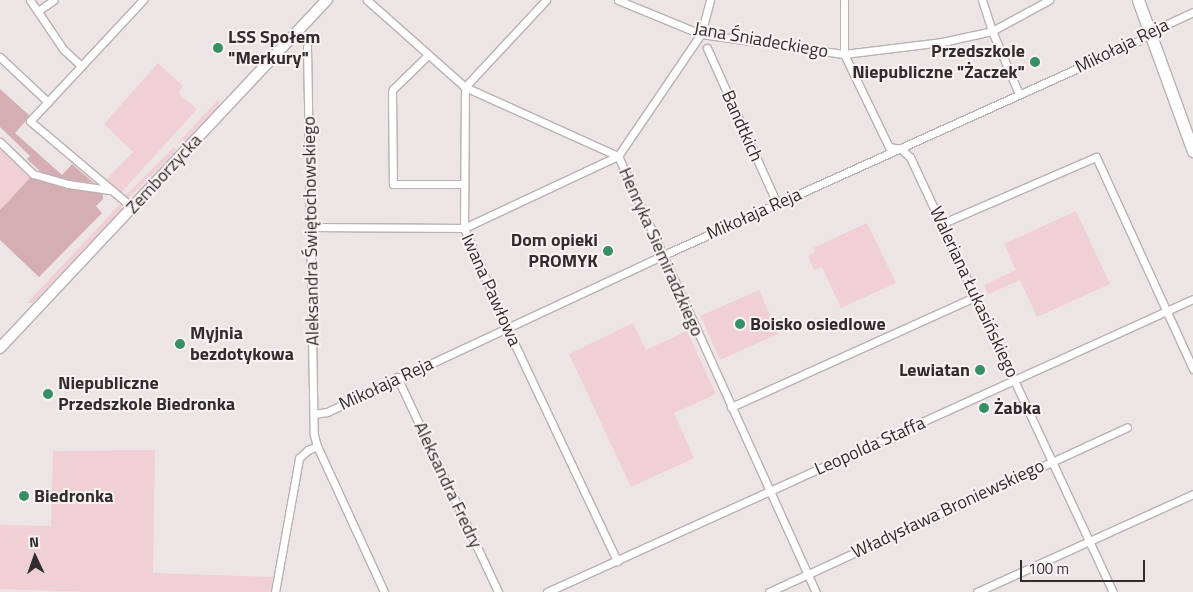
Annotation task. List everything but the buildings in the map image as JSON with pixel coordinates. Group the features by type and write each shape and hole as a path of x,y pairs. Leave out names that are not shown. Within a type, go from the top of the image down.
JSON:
{"main road":[{"path":"1138,0 1193,151"}],"street":[{"path":"30,0 63,49 81,66"},
{"path":"38,11 54,0"},
{"path":"133,208 30,121 143,0"},
{"name":"Zemborzycka","path":"0,348 327,0"},
{"name":"Henryka Siemiradzkiego","path":"367,0 464,87 618,156 816,592"},
{"path":"464,87 546,0"},
{"name":"Jana Śniadeckiego","path":"618,0 701,34 844,54 942,42 992,31 1050,0"},
{"path":"312,227 464,228 618,156 701,34 710,0"},
{"name":"Waleriana Łukasińskiego","path":"844,0 844,54 889,147 901,149 910,157 1113,592"},
{"path":"982,0 992,31 1019,94"},
{"name":"Mikołaja Reja","path":"314,414 327,412 664,255 1150,35 1163,26 1193,12"},
{"name":"Aleksandra Świętochowskiego","path":"307,47 312,227 314,414 317,446 384,592"},
{"name":"Bandtkich","path":"707,48 777,204"},
{"path":"428,55 392,93 394,184 463,184"},
{"path":"0,57 48,102"},
{"name":"Iwana Pawłowa","path":"464,87 464,228 507,328 617,561"},
{"path":"0,142 33,174 68,184 111,190"},
{"path":"942,224 1096,157 1193,369"},
{"path":"731,407 975,297"},
{"name":"Leopolda Staffa","path":"547,592 1193,299"},
{"name":"Aleksandra Fredry","path":"398,378 498,592"},
{"name":"Władysława Broniewskiego","path":"769,592 1127,427"},
{"path":"274,592 299,458 308,450 317,446"},
{"path":"977,592 1193,494"}],"shaded area":[{"path":"158,63 183,86 178,93 197,109 120,194 105,181 133,152 104,124"},
{"path":"0,89 30,116 15,133 62,175 72,164 94,183 66,180 41,172 27,159 30,156 0,127"},
{"path":"219,99 219,106 181,146 178,143"},
{"path":"174,147 177,150 127,199 125,196"},
{"path":"0,149 30,178 0,210"},
{"path":"30,178 66,188 103,192 103,199 96,206 102,213 39,277 0,240 0,210"},
{"path":"121,203 121,210 38,298 32,303 27,303"},
{"path":"1076,211 1110,284 1037,317 1020,280 988,294 984,285 1016,270 1004,244"},
{"path":"867,223 896,283 841,308 822,267 814,270 808,256 815,252 813,248"},
{"path":"759,290 779,334 720,360 701,316"},
{"path":"633,323 646,350 687,331 716,394 674,413 694,458 631,487 569,354"},
{"path":"155,450 153,573 273,577 271,592 89,592 0,589 0,525 51,526 53,451"}],"place":[{"name":"LSS Społem \"Merkury\"","path":"218,48"},
{"name":"Przedszkole Niepubliczne \"Żaczek\"","path":"1035,62"},
{"name":"Dom opieki PROMYK","path":"608,251"},
{"name":"Boisko osiedlowe","path":"740,324"},
{"name":"Myjnia bezdotykowa","path":"180,344"},
{"name":"Lewiatan","path":"980,370"},
{"name":"Niepubliczne Przedszkole Biedronka","path":"48,394"},
{"name":"Żabka","path":"984,408"},
{"name":"Biedronka","path":"24,496"}]}
